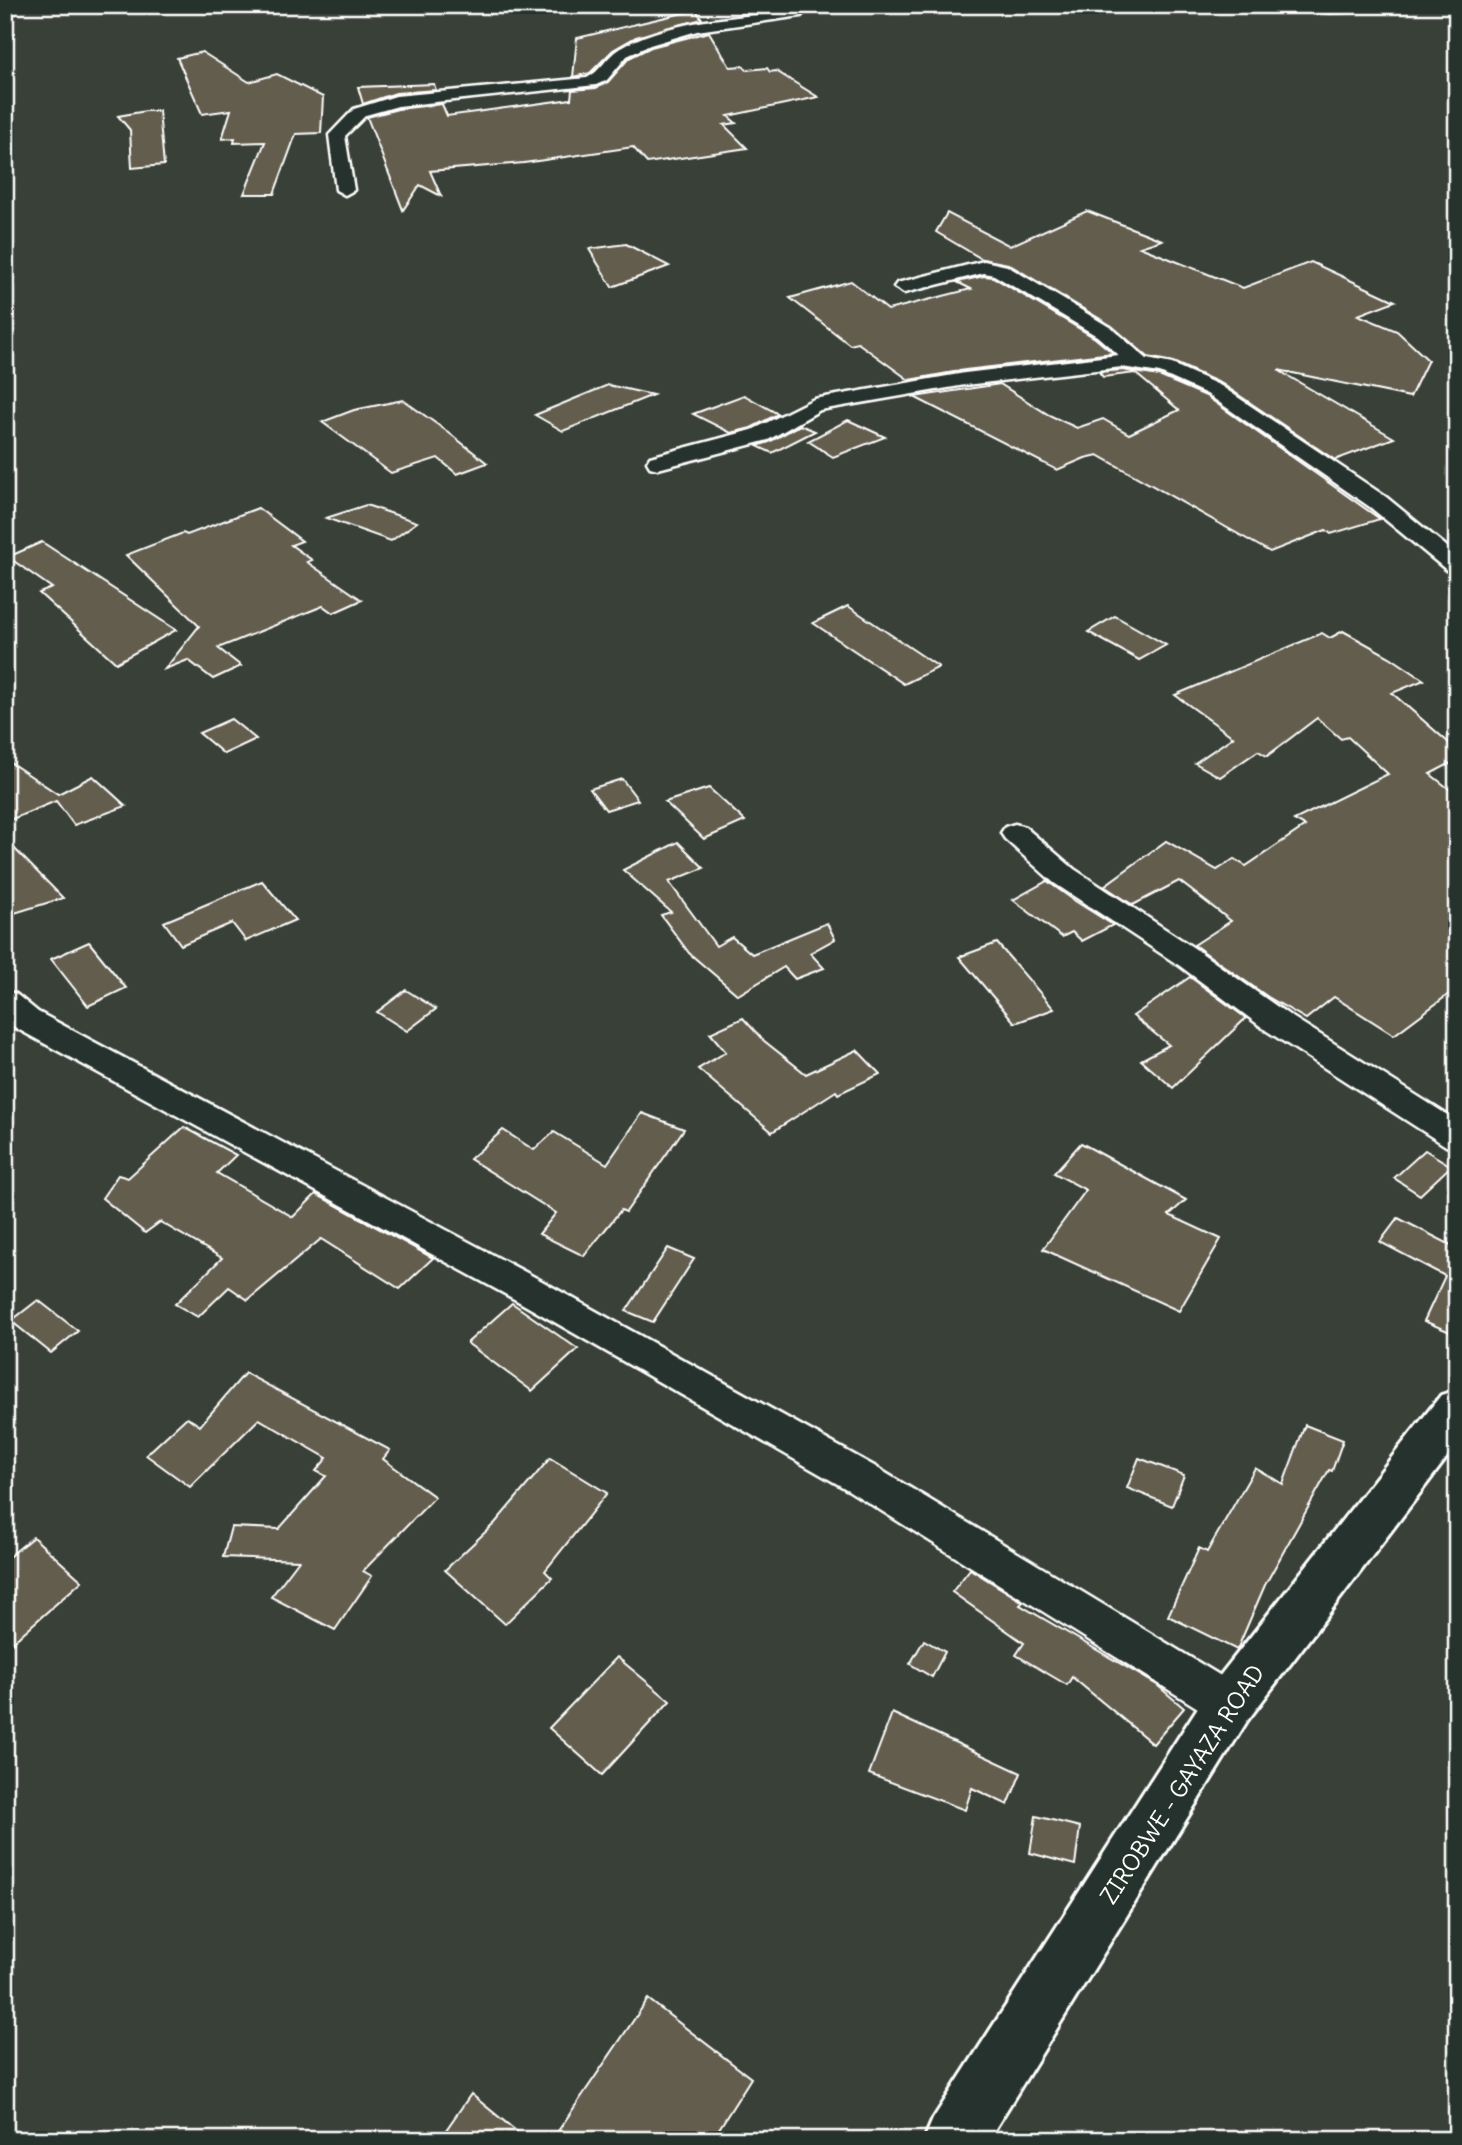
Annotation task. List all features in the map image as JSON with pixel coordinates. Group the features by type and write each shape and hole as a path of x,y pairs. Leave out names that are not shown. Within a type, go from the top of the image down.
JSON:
{"street":[{"path":"345,190 337,135 353,118 368,109 396,101 590,82 601,77 622,53 645,42 696,27 776,24 796,13 804,5"},
{"path":"1304,5 1318,8 1365,5"},
{"path":"904,286 984,267 1000,270 1104,332 1141,364"},
{"path":"658,462 760,435 814,405 965,379 1110,361 1141,364 1179,373 1214,390 1378,502 1457,568"},
{"path":"1015,833 1064,876 1190,959 1278,1023 1457,1137"},
{"path":"5,1002 27,1020 528,1290 861,1479 1229,1704"},
{"name":"ZIROBWE - GAYAZA ROAD","path":"954,2140 1229,1704 1457,1409"}],"building":[{"path":"696,10 702,19 636,37 613,50 590,73 573,77 577,38"},
{"path":"709,32 730,67 743,66 747,70 767,68 770,72 776,71 818,97 728,116 736,123 724,125 747,148 647,163 633,147 524,163 430,171 441,196 420,185 403,210 367,117 398,109 442,104 447,116 571,99 572,90 596,88 608,82 629,58 651,47"},
{"path":"202,52 249,82 277,74 323,97 321,133 296,134 274,194 244,194 265,142 234,143 235,138 222,139 231,110 202,114 177,58"},
{"path":"434,84 436,90 396,93 363,104 358,87"},
{"path":"159,111 164,165 132,168 130,130 118,116"},
{"path":"1087,211 1162,240 1140,247 1243,288 1311,262 1395,301 1358,315 1397,331 1428,360 1410,397 1278,370 1394,438 1335,460 1222,384 1173,362 1148,357 1112,326 1008,264 982,259 936,232 947,213 1010,246"},
{"path":"626,244 669,266 612,287 589,249"},
{"path":"984,276 993,277 1095,338 1113,353 965,370 909,380 858,343 850,345 790,298 851,281 888,310 971,289 957,282"},
{"path":"1122,370 1159,376 1206,396 1380,519 1331,534 1326,530 1270,552 1098,455 1057,470 914,397 1000,384 1049,415 1077,428 1103,419 1129,434 1179,410 1135,373 1103,377 1099,372"},
{"path":"608,385 653,395 563,431 535,415"},
{"path":"744,395 778,414 751,428 731,433 693,414"},
{"path":"403,400 487,463 457,474 438,458 391,473 322,422 354,410"},
{"path":"848,420 885,437 833,457 808,441"},
{"path":"800,425 815,431 772,453 757,446 769,442"},
{"path":"366,505 417,522 391,541 326,518"},
{"path":"258,508 302,541 291,545 312,560 307,562 362,600 333,613 323,606 218,648 241,666 213,679 188,660 165,669 199,626 126,555"},
{"path":"42,542 176,630 116,663 39,593 52,588 8,557"},
{"path":"848,606 939,667 904,684 813,623"},
{"path":"1115,616 1166,645 1139,660 1088,632"},
{"path":"1343,631 1424,680 1392,693 1457,750 1457,760 1430,774 1457,795 1457,988 1394,1035 1334,997 1306,1019 1268,997 1194,945 1231,921 1179,881 1133,905 1104,886 1166,841 1217,870 1234,859 1246,866 1305,826 1294,820 1388,774 1348,737 1341,739 1317,718 1267,756 1258,751 1220,777 1195,763 1233,737 1175,695 1322,633 1330,638"},
{"path":"231,719 256,739 224,754 199,733"},
{"path":"5,759 58,794 93,776 126,806 74,825 56,801 5,822"},
{"path":"622,779 638,800 606,810 590,789"},
{"path":"709,788 745,821 704,839 665,802"},
{"path":"5,839 63,898 5,916"},
{"path":"678,842 704,868 669,882 716,946 732,937 752,954 827,923 835,939 810,953 824,968 795,979 784,967 738,995 689,953 661,915 671,912 623,870"},
{"path":"262,881 295,920 246,941 232,923 181,945 164,922"},
{"path":"1047,881 1113,925 1082,941 1072,932 1062,937 1013,900"},
{"path":"89,942 126,988 88,1006 51,959"},
{"path":"997,943 1054,1009 1015,1023 959,957"},
{"path":"1190,977 1246,1018 1173,1088 1141,1060 1169,1045 1133,1016"},
{"path":"406,990 436,1009 407,1031 377,1012"},
{"path":"743,1018 763,1040 806,1074 857,1050 880,1074 838,1094 836,1091 772,1132 698,1069 726,1052 710,1033"},
{"path":"642,1113 684,1129 626,1212 621,1210 584,1256 539,1234 556,1213 470,1159 503,1130 534,1150 554,1132 607,1164"},
{"path":"184,1127 236,1155 217,1173 293,1217 316,1194 433,1258 400,1289 321,1239 248,1300 229,1287 198,1317 175,1304 222,1258 160,1222 145,1233 102,1198 118,1175 128,1178"},
{"path":"1081,1143 1186,1200 1169,1215 1221,1239 1179,1311 1043,1249 1086,1190 1054,1173"},
{"path":"1425,1150 1451,1166 1420,1195 1394,1178"},
{"path":"1398,1218 1457,1248 1457,1335 1424,1321 1445,1276 1380,1242"},
{"path":"668,1248 694,1259 653,1322 626,1311"},
{"path":"38,1300 78,1331 51,1353 11,1321"},
{"path":"512,1303 578,1349 532,1391 467,1343"},
{"path":"245,1373 390,1450 383,1459 435,1497 363,1571 372,1576 335,1630 271,1597 299,1560 223,1557 231,1527 279,1529 326,1476 316,1471 327,1458 259,1419 190,1487 146,1455 187,1417 200,1426"},
{"path":"1305,1425 1343,1440 1332,1471 1329,1470 1265,1585 1237,1650 1168,1616 1199,1548 1207,1552 1255,1468 1283,1484"},
{"path":"550,1458 607,1493 545,1571 552,1578 505,1624 445,1570 495,1523"},
{"path":"1139,1458 1184,1475 1172,1506 1127,1488"},
{"path":"33,1537 82,1581 5,1649 5,1560"},
{"path":"970,1569 1023,1602 1020,1605 1157,1685 1184,1708 1153,1744 1072,1677 1067,1685 1016,1655 1024,1643 952,1592"},
{"path":"924,1640 945,1652 932,1677 910,1664"},
{"path":"617,1657 670,1701 602,1775 549,1728"},
{"path":"892,1713 1021,1773 1008,1805 972,1788 965,1810 869,1774"},
{"path":"1036,1816 1080,1827 1075,1865 1030,1853"},
{"path":"648,1999 751,2078 712,2140 552,2140"},
{"path":"471,2094 527,2140 439,2140"}]}
